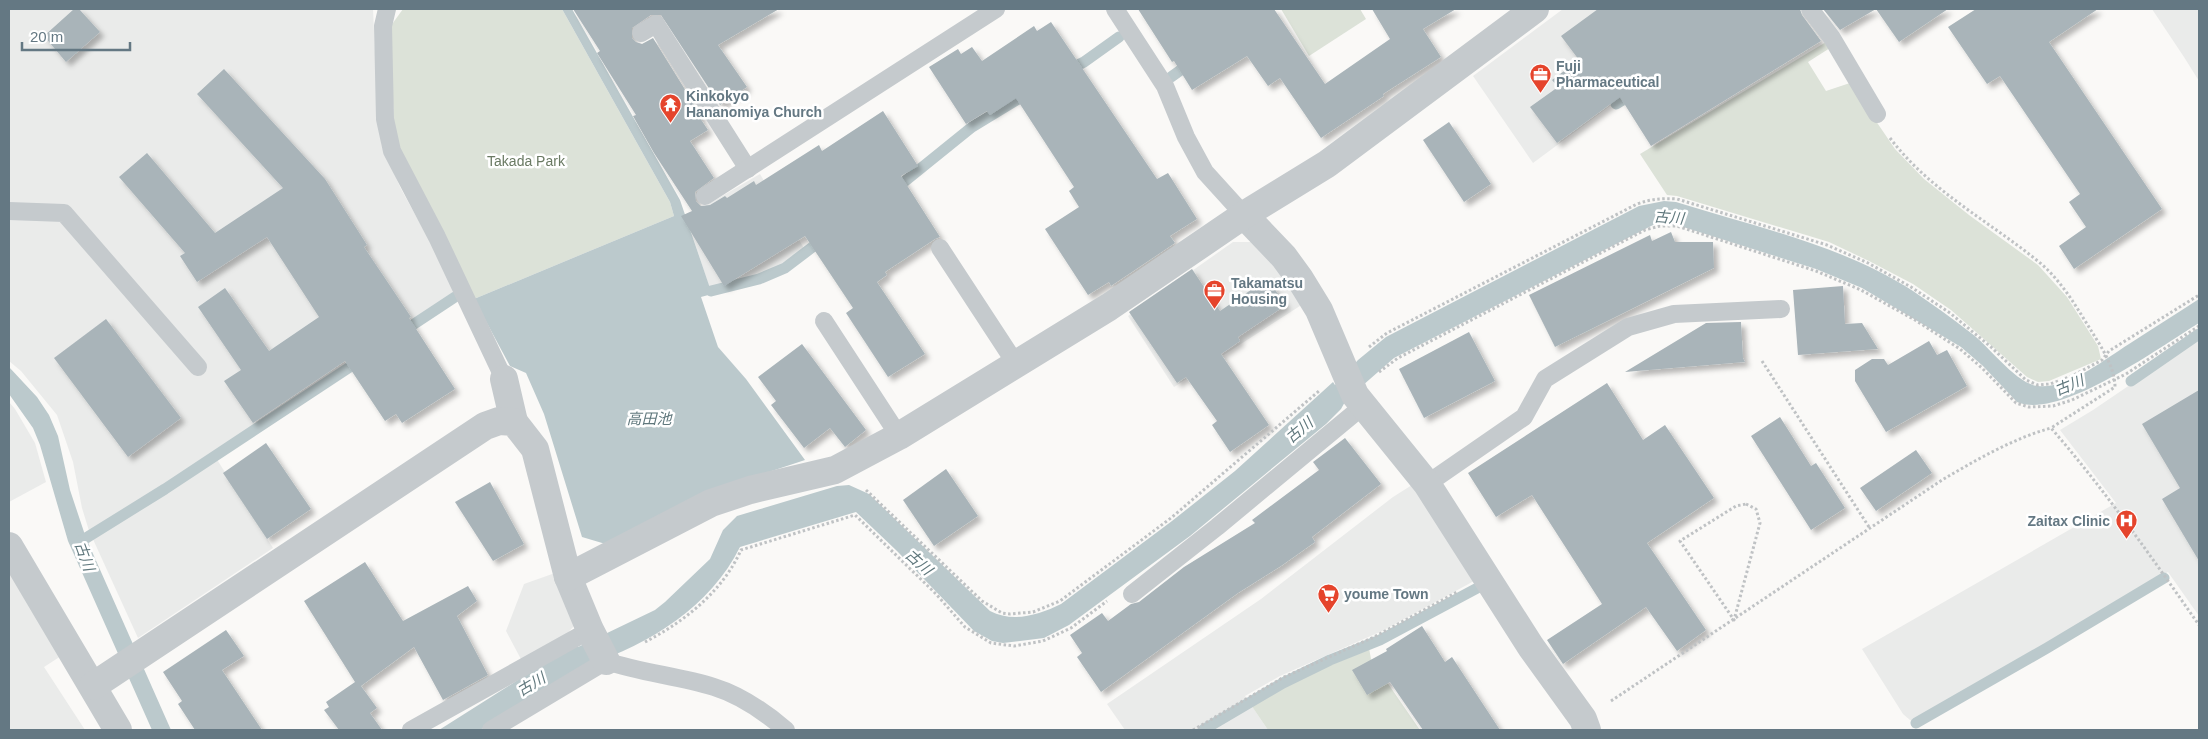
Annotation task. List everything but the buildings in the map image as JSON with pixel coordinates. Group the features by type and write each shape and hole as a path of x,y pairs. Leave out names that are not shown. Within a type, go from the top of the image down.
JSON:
{"street":[{"path":"568,577 711,503 750,490 835,470 900,436 1109,307 1244,215 1327,164 1535,9"},
{"path":"1244,215 1284,257 1300,279 1319,310 1359,400 1428,484 1531,647 1585,725"},
{"path":"504,379 514,422 535,449 568,577 598,648"},
{"path":"93,686 485,426 499,421 514,422"},
{"path":"9,546 118,730"}],"lane":[{"path":"387,9 383,26 385,119 392,151 437,238 504,379"},
{"path":"705,196 996,9"},
{"path":"1115,9 1165,86 1186,137 1205,172 1244,215"},
{"path":"1810,9 1832,38 1877,114"},
{"path":"641,33 656,24 748,169"},
{"path":"9,211 64,213 198,366"},
{"path":"940,248 1016,364"},
{"path":"1428,484 1524,417 1545,379 1628,327 1674,314 1781,309"},
{"path":"824,322 900,436"},
{"path":"1132,594 1217,527 1359,400"},
{"path":"411,730 598,648"},
{"path":"491,730 598,648"},
{"path":"598,648 631,670 721,689 735,695 786,730"}],"path":[{"path":"1585,725 1869,527 1965,466 2037,432 2051,428 2115,387 2115,374 2100,344 2069,296 2040,263 1964,208 1926,177 1899,150 1879,123 1877,114"},
{"path":"835,470 870,492 987,605 1002,613 1033,612 1060,601 1171,518 1387,333 1650,199 1677,199 1827,245 1868,263 1911,287 1950,313 1991,347 2026,380 2038,385 2050,384 2072,376 2105,357 2109,351 2199,295"},
{"path":"1762,361 1869,527"},
{"path":"2051,428 2082,463 2133,530 2199,625"},
{"path":"1746,504 1756,509 1760,523 1734,620 1680,542 1736,506 1746,504"},
{"path":"598,648 662,633 686,616 713,592 730,571 741,550 855,515 936,594 965,627 991,643 1014,646 1043,641 1071,628 1127,587 1132,594"},
{"path":"1193,730 1284,677 1374,637 1486,576"}],"shaded area":[{"path":"9,9 373,9 378,119 382,147 401,189 432,245 456,295 164,488 90,534 82,508 73,462 57,415 21,371 9,361"},
{"path":"1563,9 1618,9 1664,72 1614,103 1533,163 1473,76"},
{"path":"2152,9 2199,9 2199,81 2184,57"},
{"path":"760,174 805,250 783,267 758,277 710,289 686,217"},
{"name":"Takamatsu Housing","path":"1233,242 1255,242 1287,279 1303,304 1174,387 1128,316"},
{"name":"Zaitax Clinic","path":"2199,338 2199,616 2168,572 1915,723 1910,720 1903,714 1862,649 2116,503 2060,430 2093,410"},
{"path":"9,402 35,443 46,482 9,502"},
{"path":"216,458 273,548 138,638 92,537"},
{"name":"youme Town","path":"1412,485 1474,581 1382,631 1280,676 1245,696 1268,730 1125,730 1107,704 1261,599 1393,497"},
{"path":"9,571 61,656 44,667 85,730 9,730"},
{"path":"555,573 575,625 559,642 523,663 506,631 524,584"}],"green space":[{"name":"Takada Park","path":"403,9 562,9 670,202 674,216 474,299 399,147 394,125 390,27"},
{"path":"1281,9 1360,9 1366,19 1309,56"},
{"path":"1826,42 1830,48 1808,62 1826,91 1850,83 1895,149 1924,179 1969,215 2038,265 2067,297 2098,346 2101,359 2049,381 2038,382 2027,377 1951,310 1913,284 1869,261 1829,242 1677,196 1667,195 1640,154"},
{"path":"1369,648 1371,659 1420,730 1268,730 1251,705 1291,682"}],"water":[{"name":"高田池","path":"562,9 572,9 680,200 712,294 701,297 718,347 746,379 805,460 732,484 619,548 582,537 544,414 526,373 510,366 474,299 674,216 670,202"},
{"name":"古川","path":"1664,201 1676,202 1828,249 1886,275 1913,291 1964,327 2021,379 2038,386 2062,383 2086,372 2199,299 2199,323 2136,363 2083,391 2058,401 2035,405 2017,402 1983,366 1961,347 1862,288 1816,269 1677,225 1655,224 1394,358 1346,400 1341,409 1326,424 1190,536 1069,625 1044,638 1003,643 992,641 974,631 897,551 856,512 740,547 728,568 713,588 695,605 655,634 612,656 589,664 480,730 439,730 576,643 578,647 655,610 710,559 723,530 737,516 837,486 849,485 869,494 990,611 1008,617 1017,617 1053,608 1172,521 1235,471 1333,382 1335,385 1358,360 1386,337 1639,206"},
{"name":"古川","path":"9,367 37,397 49,415 58,436 70,490 86,538 171,730 152,730 68,541 40,445 33,428 9,394"}],"waterway":[{"path":"1066,71 1084,62 1119,37"},
{"path":"1171,77 1192,62"},
{"path":"894,190 972,127 1028,93"},
{"path":"1616,104 1634,93"},
{"path":"711,291 759,279 785,268 823,239"},
{"path":"402,332 455,297"},
{"path":"2131,381 2199,334"},
{"name":"古川","path":"78,543 165,489 362,359"},
{"path":"1916,723 2164,578"},
{"path":"1203,730 1283,683 1330,660 1380,640 1483,585"}],"place":[{"name":"Fuji Pharmaceutical","path":"1540,93"},
{"name":"Kinkokyo Hananomiya Church","path":"670,123"},
{"name":"Takamatsu Housing","path":"1215,310"},
{"name":"Zaitax Clinic","path":"2126,540"},
{"name":"youme Town","path":"1328,613"}]}
